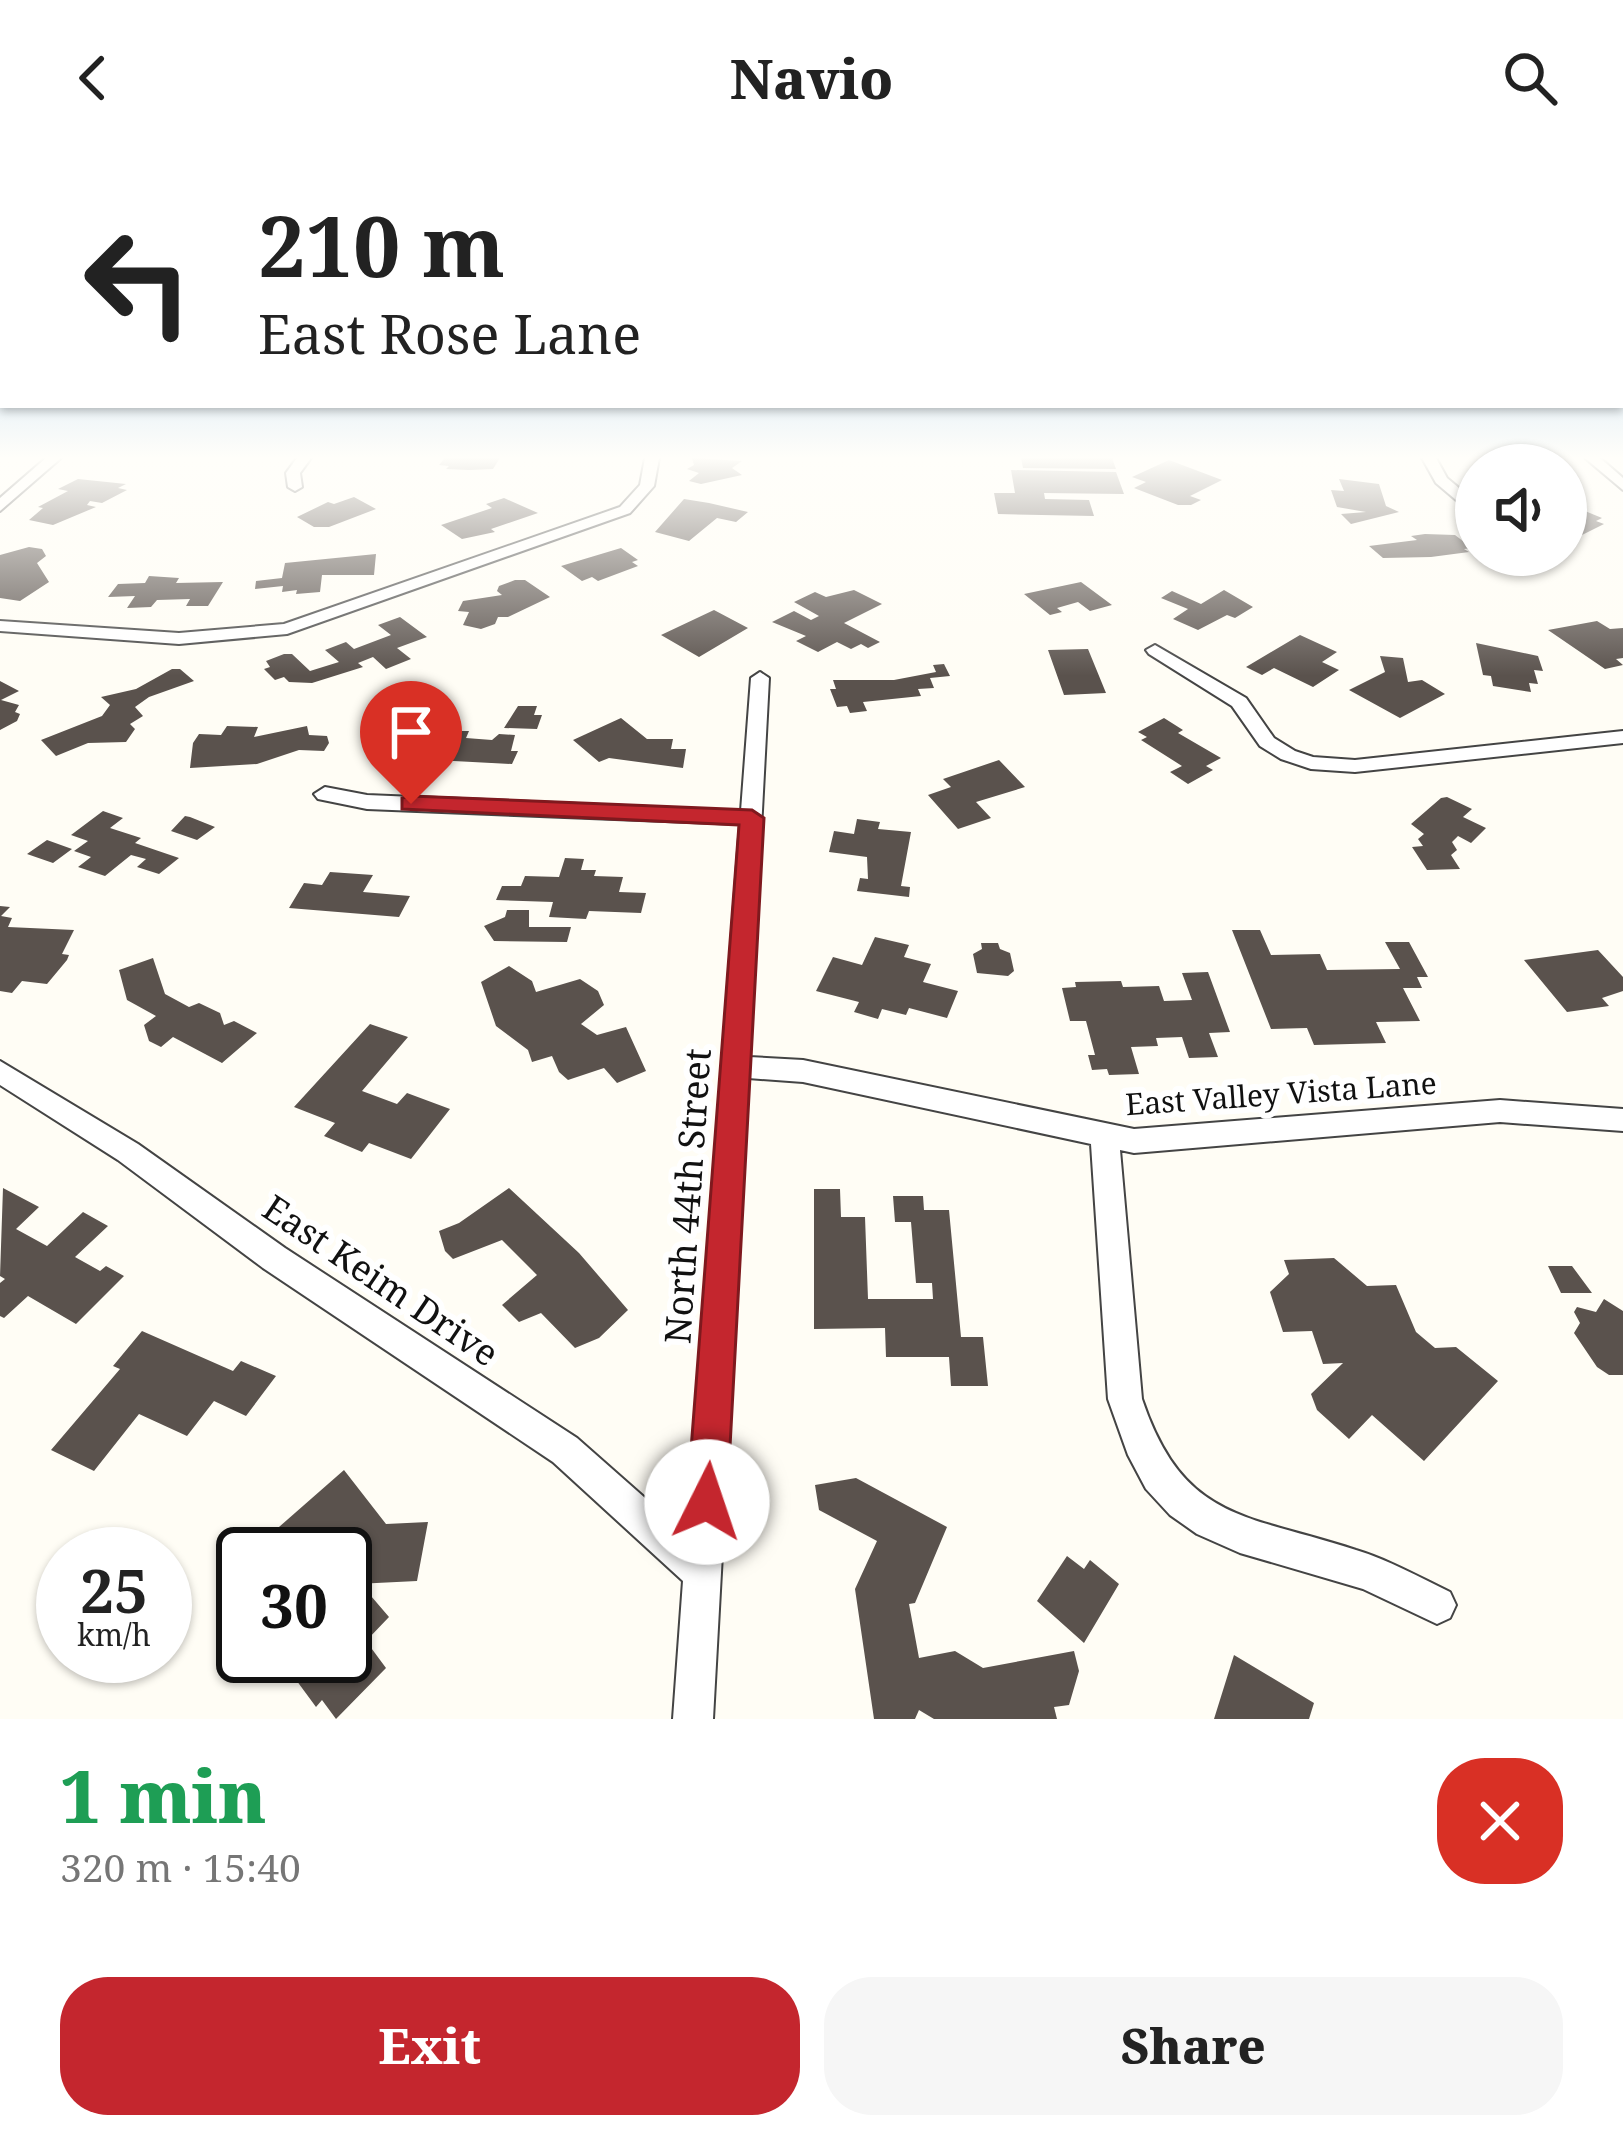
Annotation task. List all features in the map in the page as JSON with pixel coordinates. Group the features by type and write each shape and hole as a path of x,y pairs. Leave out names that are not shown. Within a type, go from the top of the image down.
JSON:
{"street":[{"path":"0,626 152,642 237,638 286,629 565,531"},
{"path":"1155,650 1239,702 1268,742 1311,763 1355,766 1623,737"},
{"name":"North 44th Street","path":"693,1719 760,678"},
{"path":"325,794 367,802 752,818"},
{"name":"East Valley Vista Lane","path":"736,1066 803,1071 1105,1138 1186,1138 1500,1111 1623,1120"},
{"name":"East Keim Drive","path":"0,1072 128,1152 274,1258 565,1450 702,1573"},
{"path":"1105,1138 1125,1399 1132,1430 1151,1468 1185,1504 1226,1532 1279,1551 1356,1568 1437,1605"}],"building":[{"path":"450,531 495,532 462,539"},
{"path":"656,531 701,531 689,541"},
{"path":"1455,535 1455,554 1383,558 1369,546 1417,540 1411,536"},
{"path":"29,547 42,549 46,556 37,563 49,582 20,601 0,598 0,555"},
{"path":"621,548 638,560 632,562 638,566 598,581 592,577 582,581 561,566"},
{"path":"376,554 374,575 322,575 320,592 282,592 283,586 255,589 256,581 282,578 285,563"},
{"path":"149,576 179,578 176,583 223,582 208,606 186,606 190,599 157,600 151,607 127,608 135,596 108,597 118,584 145,583"},
{"path":"525,580 550,597 498,617 495,624 481,629 463,625 469,612 458,611 463,601 502,595 499,586"},
{"path":"1081,582 1112,605 1090,611 1078,602 1050,615 1024,594"},
{"path":"854,590 882,604 844,623 880,642 868,648 861,644 851,649 837,642 818,652 796,641 806,636 772,622 794,611 811,620 819,616 794,602 815,592 826,597"},
{"path":"1224,590 1253,607 1198,630 1173,619 1188,609 1161,598 1172,591 1201,604"},
{"path":"714,610 748,628 699,657 661,635"},
{"path":"400,617 427,637 397,648 411,659 386,669 373,657 358,663 363,667 312,683 289,682 284,677 275,680 264,669 270,667 266,661 284,654 292,654 310,671 339,662 325,650 346,642 354,649 391,635 378,625"},
{"path":"1597,621 1610,629 1623,628 1623,658 1616,659 1623,665 1605,669 1548,630"},
{"path":"1300,635 1337,652 1322,662 1339,670 1313,687 1274,668 1262,675 1246,667"},
{"path":"1476,643 1538,656 1543,671 1534,670 1538,684 1529,683 1531,692 1493,686 1491,676 1483,675"},
{"path":"1088,649 1106,693 1064,695 1048,650"},
{"path":"1380,656 1403,658 1408,682 1422,680 1445,694 1400,718 1349,690 1385,672"},
{"path":"944,664 950,676 930,678 934,688 918,689 921,696 863,702 867,711 850,713 847,706 837,707 830,689 836,689 833,680 894,680 936,672 933,665"},
{"path":"180,669 194,681 135,707 143,716 130,724 135,729 126,742 88,743 56,756 41,740 102,716 110,705 101,697 136,689"},
{"path":"0,681 19,691 1,700 19,705 15,712 20,714 0,730"},
{"path":"518,706 537,706 534,715 542,715 537,729 504,728"},
{"path":"621,718 647,739 673,739 671,749 686,749 683,768 609,758 599,762 573,740"},
{"path":"1164,718 1183,730 1178,733 1221,758 1206,766 1213,770 1188,784 1170,772 1182,766 1141,740 1147,737 1138,732"},
{"path":"227,726 258,727 254,737 307,726 309,735 327,736 329,743 324,751 299,750 257,764 190,768 199,734 221,735"},
{"path":"421,731 469,731 466,738 492,740 499,734 515,735 511,751 518,751 512,764 435,760 431,768 404,766 411,754 390,753 398,739 417,740"},
{"path":"999,760 1025,787 976,802 991,818 958,829 928,795 951,787 943,779"},
{"path":"1447,797 1472,809 1463,817 1486,828 1471,843 1458,836 1452,842 1457,850 1451,855 1460,869 1427,870 1412,847 1423,846 1418,839 1424,834 1411,824"},
{"path":"103,811 123,818 110,828 141,838 135,843 179,858 159,874 137,867 146,859 131,855 105,876 78,867 91,857 74,851 88,841 71,835"},
{"path":"185,816 215,827 197,840 171,831"},
{"path":"857,819 880,822 878,829 911,832 901,886 910,887 909,897 857,891 860,878 868,879 867,857 829,852 834,831 854,834"},
{"path":"47,840 72,849 53,863 27,854"},
{"path":"565,858 584,859 581,870 596,870 594,876 623,877 619,892 646,893 641,913 589,911 586,919 549,917 553,902 496,900 502,886 521,886 525,876 559,877"},
{"path":"330,872 373,875 363,892 410,896 399,917 289,908 304,883 322,885"},
{"path":"0,906 10,907 1,916 12,918 8,927 74,930 62,954 69,955 67,960 47,984 22,981 12,993 0,991"},
{"path":"507,910 529,910 529,927 571,927 567,942 494,941 484,926 505,917"},
{"path":"1232,930 1260,930 1271,955 1320,954 1327,970 1400,969 1385,942 1409,942 1428,977 1417,977 1422,988 1403,988 1420,1021 1376,1022 1386,1043 1314,1045 1307,1028 1271,1029"},
{"path":"875,937 909,945 904,957 931,964 923,982 958,991 947,1018 909,1008 906,1015 882,1009 878,1019 854,1012 859,1002 816,991 833,957 862,965"},
{"path":"981,943 998,943 1010,953 1014,971 1008,976 977,973 973,954 982,949"},
{"path":"1598,950 1623,977 1623,991 1602,998 1609,1006 1567,1012 1524,960"},
{"path":"153,958 165,994 189,1007 199,1003 220,1013 224,1025 234,1021 257,1033 222,1063 173,1037 161,1047 149,1041 144,1025 156,1016 127,1000 119,970"},
{"path":"509,966 532,981 536,992 580,979 598,991 604,1005 581,1024 597,1035 626,1027 646,1071 617,1083 604,1068 568,1080 552,1056 532,1062 528,1050 496,1026 481,982"},
{"path":"1208,972 1230,1032 1209,1033 1218,1057 1189,1058 1182,1037 1156,1038 1158,1046 1131,1047 1139,1074 1092,1070 1088,1055 1095,1055 1086,1021 1070,1021 1062,988 1076,987 1075,982 1121,981 1123,987 1159,986 1164,1001 1192,1000 1182,973"},
{"path":"370,1024 408,1037 362,1091 397,1104 407,1093 450,1109 411,1159 369,1143 362,1152 324,1136 335,1123 294,1107"},
{"path":"3,1188 39,1207 16,1229 47,1246 83,1212 108,1226 75,1257 100,1271 106,1266 124,1276 76,1324 28,1296 4,1318 0,1316 0,1283 5,1279 0,1276"},
{"path":"509,1188 579,1253 628,1310 599,1338 575,1348 541,1313 519,1322 502,1305 537,1275 502,1240 453,1259 445,1251 439,1231 459,1223"},
{"path":"814,1189 840,1189 841,1217 865,1217 868,1299 933,1299 932,1283 916,1283 911,1222 895,1222 893,1196 923,1196 924,1210 949,1210 961,1337 983,1337 988,1386 951,1386 949,1357 886,1357 885,1328 814,1329"},
{"path":"1334,1258 1367,1286 1396,1285 1416,1332 1435,1348 1456,1347 1498,1381 1424,1461 1372,1415 1349,1439 1317,1410 1311,1394 1343,1363 1323,1364 1312,1331 1283,1332 1270,1292 1289,1274 1284,1260"},
{"path":"1548,1266 1572,1266 1592,1293 1561,1293"},
{"path":"1604,1299 1623,1311 1623,1375 1609,1375 1597,1367 1574,1333 1580,1323 1574,1312 1577,1307 1596,1312"},
{"path":"142,1331 233,1371 241,1361 276,1376 246,1416 214,1401 187,1436 139,1414 94,1471 51,1450 120,1369 113,1366"},
{"path":"344,1470 386,1524 428,1522 417,1581 372,1583 372,1527 279,1527"},
{"path":"856,1478 947,1527 915,1603 909,1604 919,1658 955,1651 983,1668 1074,1651 1079,1671 1069,1705 1054,1707 1057,1719 934,1719 919,1710 915,1719 874,1719 855,1589 877,1541 819,1510 815,1485"},
{"path":"1067,1556 1084,1569 1090,1560 1119,1584 1084,1643 1037,1601"},
{"path":"372,1597 389,1617 372,1635"},
{"path":"372,1649 386,1668 372,1682"},
{"path":"1234,1655 1314,1703 1309,1719 1214,1719"},
{"path":"298,1683 371,1683 336,1719 322,1700 316,1707"}],"route":[{"path":"411,804 752,818 707,1502"}]}
